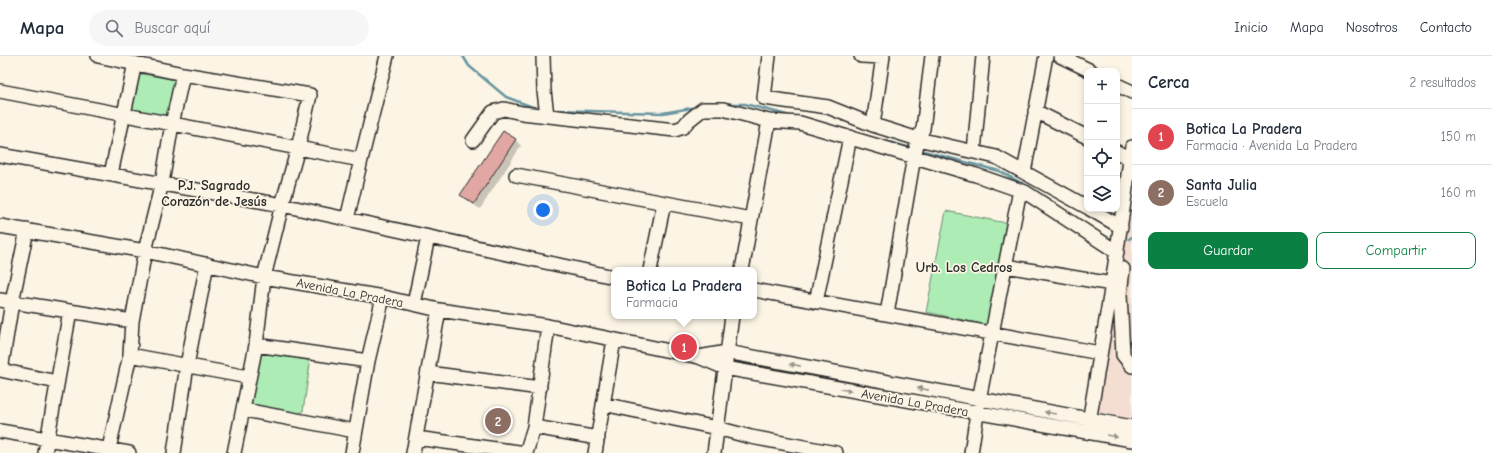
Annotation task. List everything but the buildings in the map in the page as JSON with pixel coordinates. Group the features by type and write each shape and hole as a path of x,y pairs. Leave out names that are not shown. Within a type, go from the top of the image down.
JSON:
{"street":[{"path":"98,56 183,74 310,95 298,148 264,276 256,345 248,377 244,410 234,453"},
{"path":"348,219 387,56"},
{"path":"543,56 544,91 547,112"},
{"path":"769,56 764,98 828,107 873,125 916,148 976,175 1025,192 1117,252"},
{"path":"861,56 882,57 873,125"},
{"path":"887,314 916,148 923,129 932,56"},
{"path":"974,151 983,56"},
{"path":"1024,172 1046,56"},
{"path":"1060,56 1085,68"},
{"path":"111,174 135,63"},
{"path":"109,451 130,355 132,322 145,251 162,183 172,124 183,74"},
{"path":"1120,86 1132,92"},
{"path":"0,91 361,160"},
{"path":"473,140 493,112 504,109 522,113 547,112 675,130 683,127 703,109 723,109 769,121 800,123 850,137 916,148 974,151 996,157 1084,205"},
{"path":"1035,111 1084,136"},
{"path":"743,267 769,121"},
{"path":"816,302 850,137"},
{"path":"1088,426 1121,227 1131,153 1120,152"},
{"path":"0,155 282,205 611,276"},
{"path":"516,175 751,219"},
{"path":"971,453 979,400 1020,190"},
{"path":"1132,196 1120,294 1124,355 1132,366"},
{"path":"651,267 664,202"},
{"path":"1095,212 1121,227"},
{"name":"Avenida La Pradera","path":"0,226 145,251 264,276 383,297 439,310 548,326 699,357 724,368 977,413 1088,426 1132,427"},
{"path":"27,230 6,300 1,370 57,382"},
{"path":"414,304 428,237"},
{"path":"174,453 187,365 207,264"},
{"path":"1006,266 1112,284"},
{"path":"757,291 1100,353"},
{"path":"352,453 368,361 383,297"},
{"path":"6,300 132,322"},
{"path":"413,453 439,310"},
{"path":"45,453 70,311"},
{"path":"714,453 732,319"},
{"path":"416,438 526,453 534,427 548,326"},
{"path":"595,453 614,340"},
{"path":"256,345 368,361"},
{"name":"Avenida La Pradera","path":"699,357 727,352 979,400 1088,426 1132,440"},
{"path":"130,355 248,377"},
{"path":"428,373 540,388"},
{"path":"603,404 717,428 751,437 836,453"},
{"path":"244,410 355,431"},
{"path":"534,427 598,438"},
{"path":"0,431 109,451 129,453"}],"shaded area":[{"path":"1132,178 1132,419 1097,412"}],"green space":[{"path":"137,73 176,80 169,121 129,113"},
{"path":"946,211 1006,223 987,325 926,312"},
{"path":"263,351 307,360 310,364 303,411 299,414 252,406 251,402 259,354"}],"waterway":[{"path":"463,56 469,66 506,97 538,109"},
{"path":"726,104 745,104 791,116"},
{"path":"553,110 663,113 697,107"},
{"path":"877,139 911,148"},
{"path":"920,150 999,171 1027,186"},
{"path":"1101,234 1115,241"}],"place":[{"name":"Botica La Pradera","path":"684,347"},
{"name":"Santa Julia","path":"498,421"}],"district":[{"name":"P.J. Sagrado Corazón de Jesús","path":"214,194"},
{"name":"Urb. Los Cedros","path":"964,267"}]}
